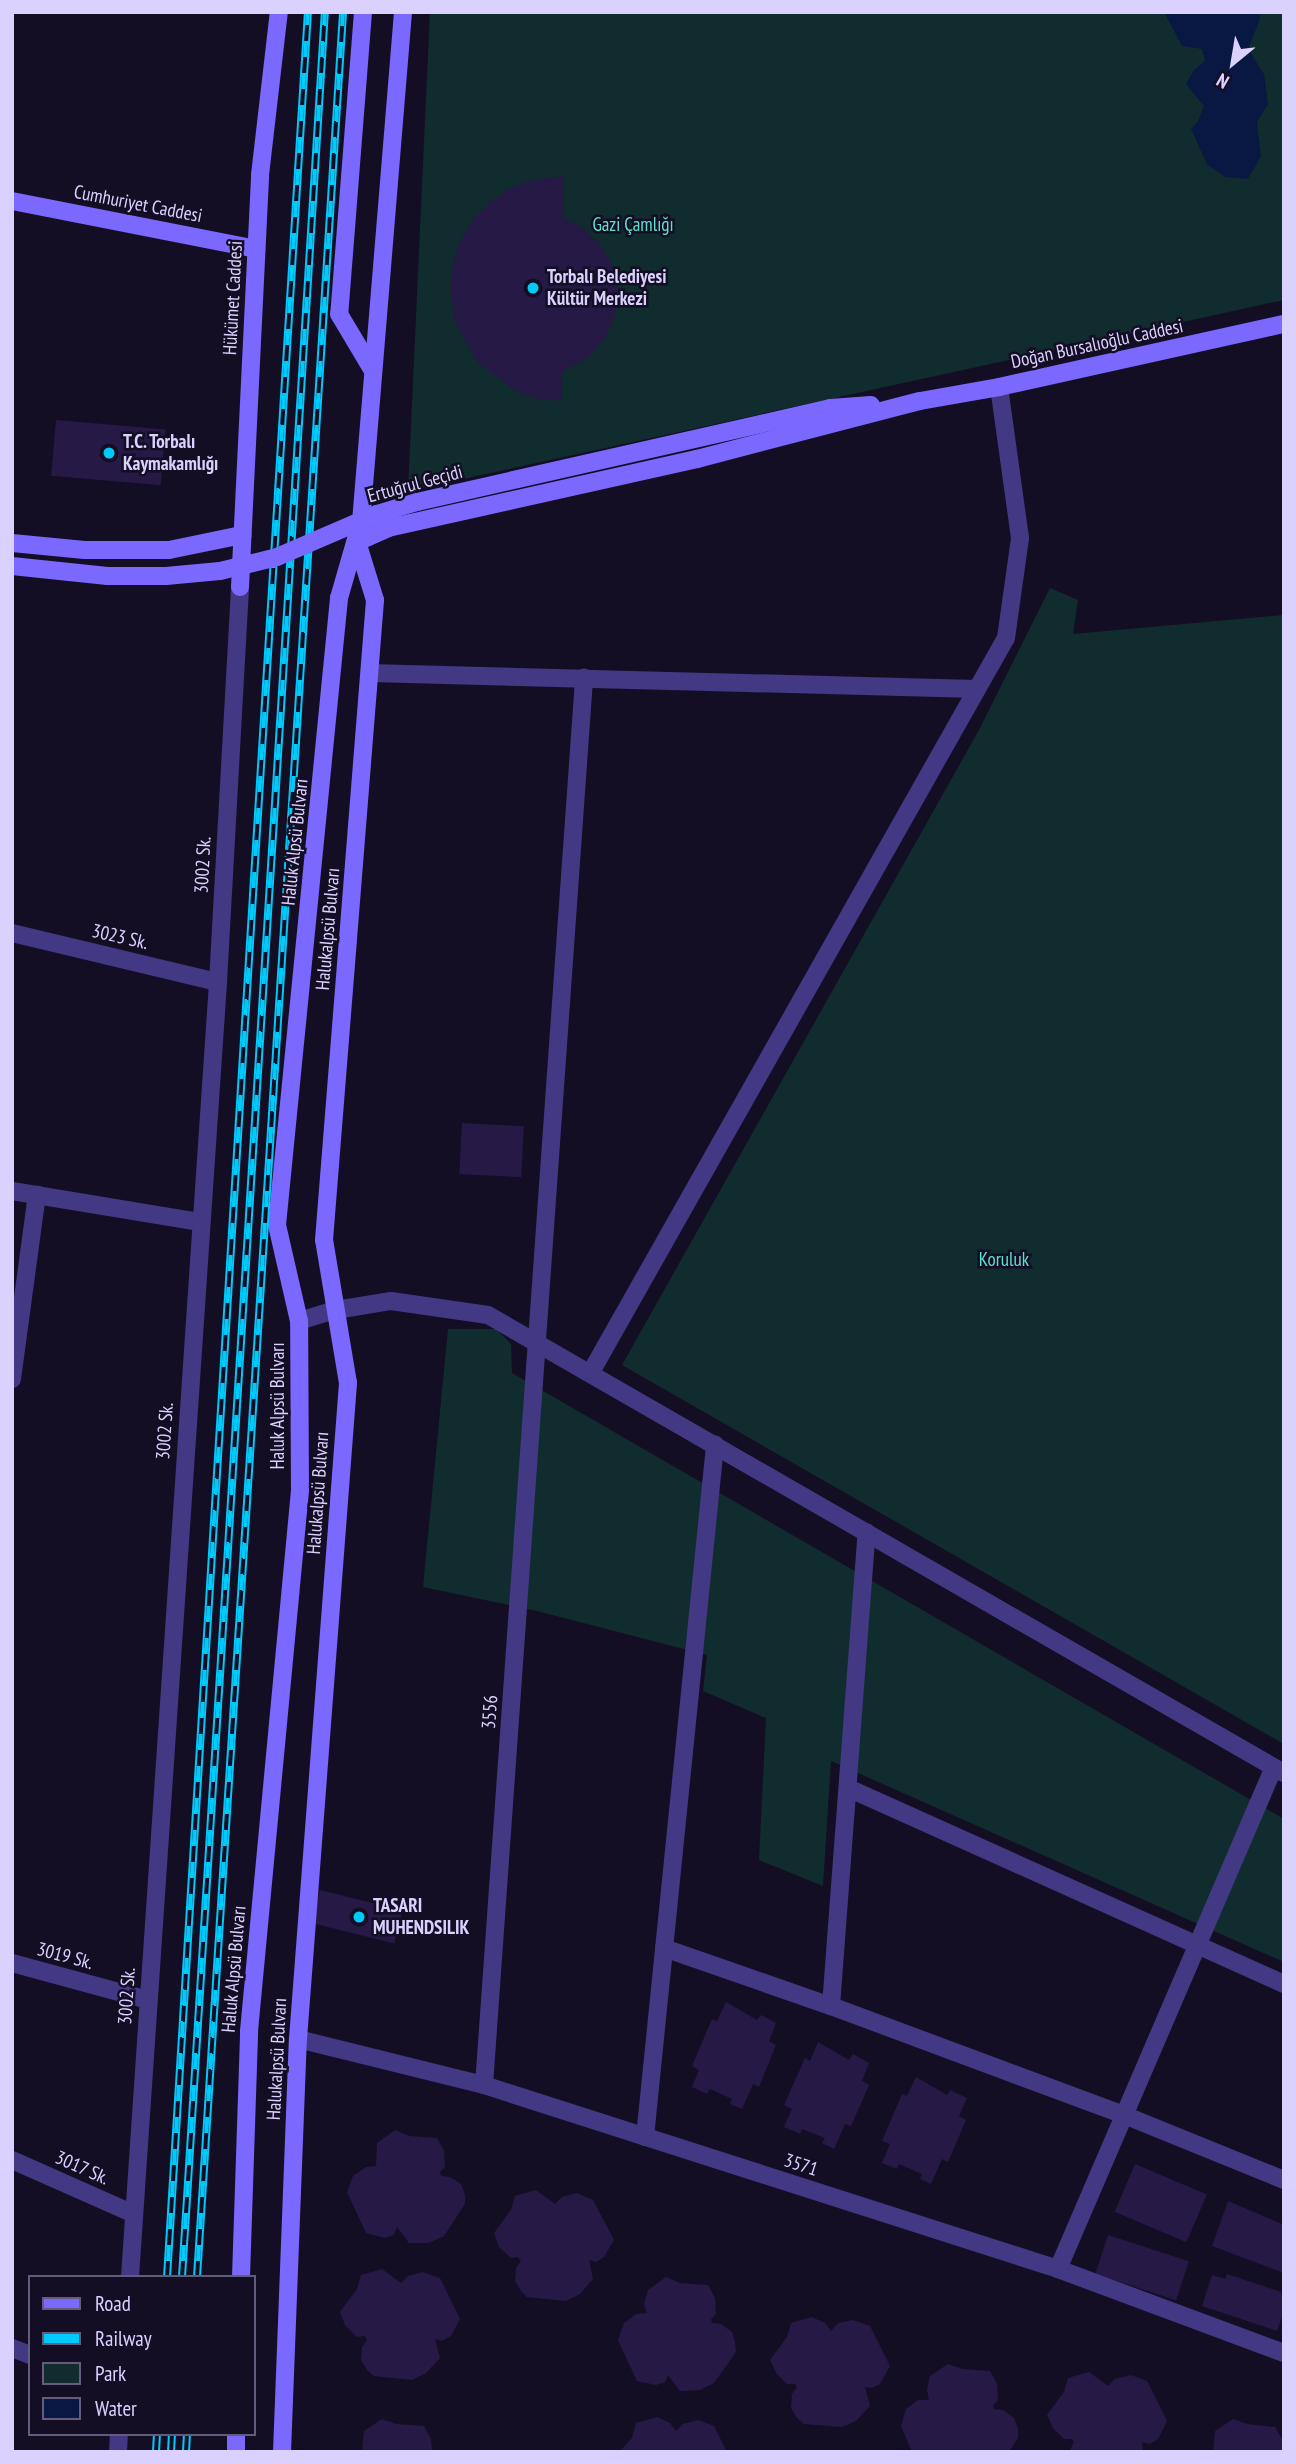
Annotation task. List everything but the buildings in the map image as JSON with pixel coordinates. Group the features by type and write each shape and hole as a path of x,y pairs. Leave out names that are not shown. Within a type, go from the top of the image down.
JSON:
{"main road":[{"name":"Hükümet Caddesi","path":"240,587 260,175 279,12"},
{"path":"363,12 339,314 373,371"},
{"path":"403,12 357,542 388,528 697,459 919,401"},
{"name":"Cumhuriyet Caddesi","path":"12,201 256,249"},
{"name":"Doğan Bursalıoğlu Caddesi","path":"919,401 999,387 1284,324"},
{"name":"Ertuğrul Geçidi","path":"12,566 107,576 166,576 220,570 277,557 377,514 417,502 830,408 919,401"},
{"path":"12,543 125,552 169,550 243,535"},
{"name":"Halukalpsü Bulvarı","path":"282,2452 298,2039 348,1383 324,1240 375,600 357,542"},
{"name":"Haluk Alpsü Bulvarı","path":"241,2275 249,2031 300,1490 299,1321 277,1224 339,598 357,542"}],"street":[{"path":"591,1372 1006,638 1020,538 999,387"},
{"name":"3002 Sk.","path":"130,2275 218,982 240,587"},
{"path":"370,673 976,689"},
{"name":"3556","path":"484,2085 584,678"},
{"name":"3023 Sk.","path":"12,933 218,982"},
{"path":"12,1191 200,1222"},
{"path":"12,1379 37,1195"},
{"path":"299,1321 336,1310 391,1301 488,1315 1279,1770 1197,1947 1058,2269"},
{"path":"645,2137 715,1445"},
{"path":"831,2006 867,1532"},
{"path":"848,1788 1284,1984"},
{"path":"664,1948 831,2006 1124,2115 1284,2180"},
{"name":"3019 Sk.","path":"12,1963 148,2000"},
{"name":"3571","path":"298,2039 484,2085 1058,2269 1284,2353"},
{"name":"3017 Sk.","path":"12,2160 134,2214"}],"green space":[{"name":"Gazi Çamlığı","path":"430,12 1284,12 1284,300 408,491"},
{"name":"Koruluk","path":"1050,588 1078,600 1073,634 1284,615 1284,1744 622,1365 979,730"},
{"path":"448,1329 496,1329 511,1344 512,1373 1284,1819 1284,1962 831,1761 823,1886 759,1860 766,1718 703,1691 707,1655 537,1611 423,1587"}],"water":[{"path":"1164,12 1259,12 1260,19 1248,49 1264,74 1268,104 1257,122 1261,156 1248,179 1225,177 1207,164 1191,129 1198,121 1204,106 1186,84 1194,70 1205,61 1202,49 1182,46"}],"railway":[{"path":"167,2275 308,12"},
{"path":"182,2275 325,12"},
{"path":"197,2275 343,12"},
{"path":"156,2452 157,2436"},
{"path":"171,2452 172,2436"},
{"path":"186,2452 187,2436"}],"place":[{"name":"Torbalı Belediyesi Kültür Merkezi","path":"533,288"},
{"name":"T.C. Torbalı Kaymakamlığı","path":"109,453"},
{"name":"TASARI MUHENDSILIK","path":"359,1917"}]}
